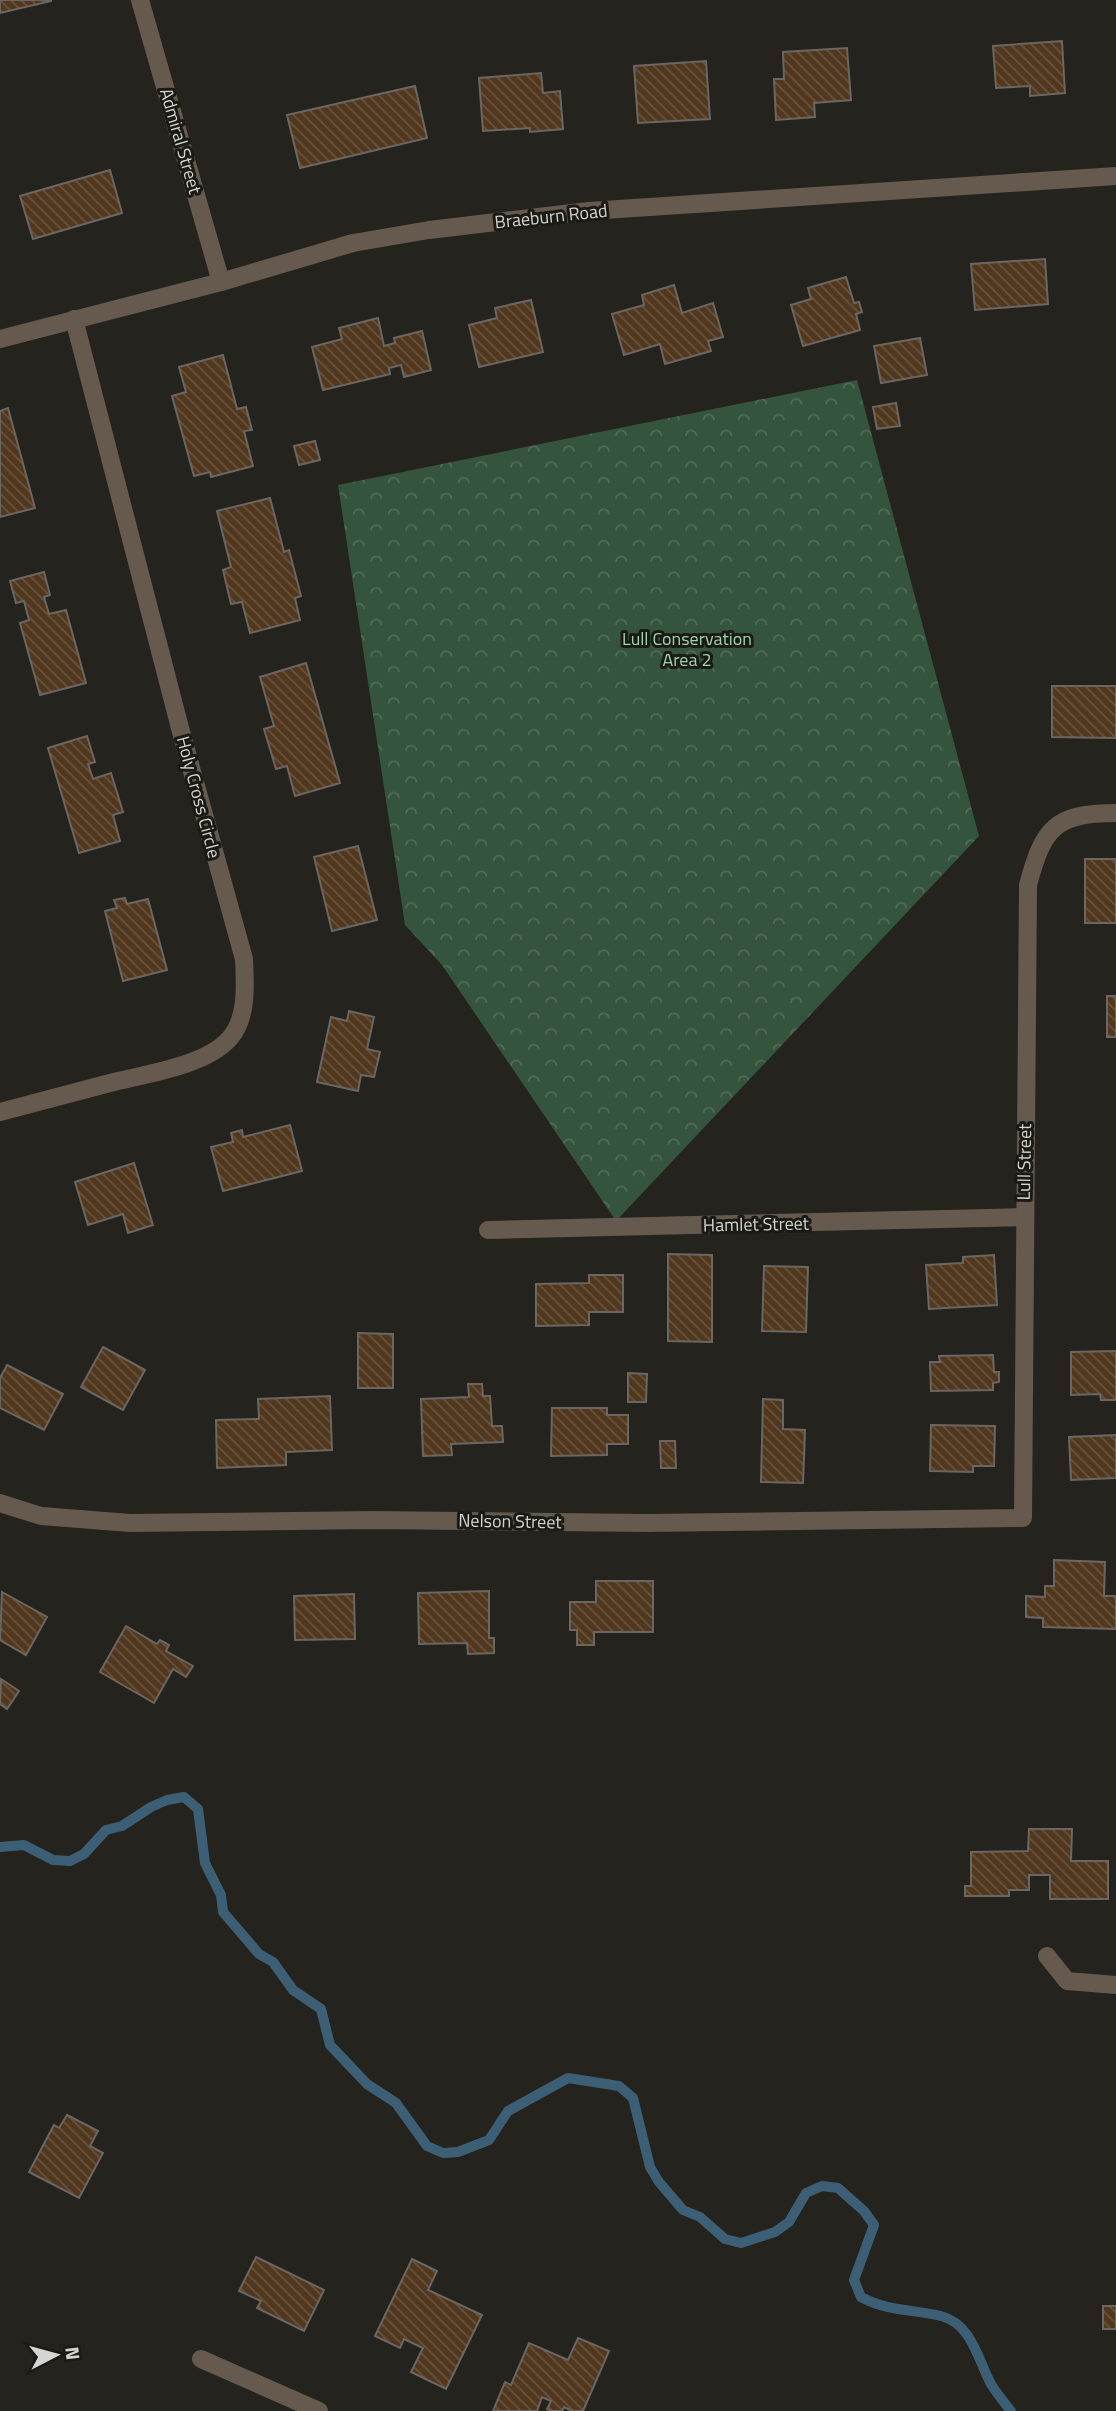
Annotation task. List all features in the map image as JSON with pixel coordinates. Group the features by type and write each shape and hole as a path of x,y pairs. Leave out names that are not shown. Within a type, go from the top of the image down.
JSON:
{"street":[{"name":"Admiral Street","path":"140,0 221,282"},
{"name":"Braeburn Road","path":"0,339 221,282 353,243 391,236 508,219 603,210 1116,176"},
{"name":"Holy Cross Circle","path":"0,1112 194,1060 218,1048 230,1037 240,1018 245,992 244,959 180,728 74,319"},
{"name":"Lull Street","path":"1023,1518 1028,886 1039,848 1052,829 1067,819 1116,813"},
{"name":"Hamlet Street","path":"488,1230 1024,1217"},
{"name":"Nelson Street","path":"0,1503 41,1516 130,1523 372,1520 648,1523 1023,1518"},
{"path":"1047,1956 1068,1981 1116,1985"},
{"path":"201,2359 319,2411"}],"green space":[{"name":"Lull Conservation Area 2","path":"857,380 979,836 616,1221 442,965 405,925 338,485"}],"building":[{"path":"0,0 51,0 51,1 0,13"},
{"path":"1062,41 1065,93 1030,96 1030,86 996,88 993,46"},
{"path":"847,48 851,100 814,103 815,117 776,120 774,79 784,79 783,52"},
{"path":"706,61 710,119 638,123 634,66"},
{"path":"541,73 543,93 560,91 563,129 530,132 530,128 483,131 479,78"},
{"path":"415,86 427,138 300,168 287,115"},
{"path":"110,170 122,213 33,239 20,196"},
{"path":"1045,259 1048,304 975,310 971,264"},
{"path":"846,277 854,303 859,302 862,312 856,314 860,330 803,346 791,305 811,299 808,288"},
{"path":"674,285 682,313 713,303 723,337 708,341 711,351 665,364 660,344 624,355 612,314 644,305 642,295"},
{"path":"531,300 543,352 479,367 469,325 497,318 495,308"},
{"path":"378,318 384,346 395,343 394,338 422,331 431,370 404,377 401,365 389,368 390,374 323,390 312,347 342,339 339,328"},
{"path":"920,338 927,375 881,383 874,346"},
{"path":"223,355 237,409 246,407 252,430 244,431 253,466 211,477 210,472 194,476 172,396 186,392 179,367"},
{"path":"896,403 900,426 877,429 873,407"},
{"path":"8,408 35,508 0,517 0,411"},
{"path":"315,441 320,460 299,465 294,446"},
{"path":"270,498 284,552 289,550 301,596 295,598 300,620 250,633 242,602 231,604 223,570 231,567 217,511"},
{"path":"44,572 50,595 44,597 49,614 66,610 86,683 40,695 20,623 29,620 24,601 16,603 10,581"},
{"path":"306,663 340,783 295,796 287,766 276,769 264,729 274,726 260,677"},
{"path":"1052,686 1116,686 1116,738 1052,737"},
{"path":"87,736 95,762 88,764 93,779 111,773 123,812 113,815 120,841 79,853 48,748"},
{"path":"358,846 377,920 332,931 314,857"},
{"path":"1085,859 1116,859 1116,923 1085,923"},
{"path":"125,898 127,904 148,899 167,970 123,981 105,911 117,908 114,900"},
{"path":"1107,996 1116,996 1116,1037 1107,1037"},
{"path":"349,1011 374,1017 367,1049 380,1052 374,1077 361,1075 358,1091 317,1082 331,1017 347,1021"},
{"path":"290,1125 302,1171 223,1191 211,1147 233,1142 231,1133 242,1130 243,1137"},
{"path":"134,1163 153,1225 128,1233 123,1214 88,1225 75,1182"},
{"path":"668,1254 712,1255 712,1342 668,1341"},
{"path":"994,1255 997,1305 929,1309 926,1265 963,1263 963,1257"},
{"path":"764,1266 808,1267 806,1332 762,1331"},
{"path":"589,1275 623,1275 623,1312 589,1312 589,1325 536,1326 536,1284 589,1283"},
{"path":"358,1333 393,1334 393,1388 358,1388"},
{"path":"103,1347 145,1370 123,1410 81,1387"},
{"path":"1116,1351 1116,1400 1101,1400 1100,1394 1071,1395 1071,1352"},
{"path":"993,1355 994,1372 999,1372 999,1382 993,1383 993,1390 931,1391 930,1362 940,1362 939,1356"},
{"path":"7,1365 63,1394 44,1430 0,1408 0,1378"},
{"path":"628,1373 647,1374 646,1402 628,1402"},
{"path":"468,1384 482,1384 483,1396 490,1396 492,1426 502,1426 503,1442 451,1444 452,1455 423,1456 421,1399 469,1397"},
{"path":"330,1396 332,1450 286,1452 286,1465 217,1468 216,1420 259,1419 258,1399"},
{"path":"763,1399 783,1400 783,1429 805,1430 803,1483 761,1482"},
{"path":"552,1408 607,1408 607,1415 628,1415 628,1444 607,1444 607,1455 551,1456"},
{"path":"931,1425 995,1426 994,1466 973,1466 973,1472 930,1471"},
{"path":"1116,1435 1116,1478 1071,1480 1069,1437"},
{"path":"660,1441 675,1441 676,1468 661,1468"},
{"path":"1054,1560 1105,1562 1104,1596 1116,1596 1116,1629 1043,1627 1043,1618 1026,1617 1026,1596 1045,1597 1045,1586 1054,1586"},
{"path":"596,1581 653,1581 653,1632 594,1632 594,1645 577,1645 577,1630 570,1630 570,1602 596,1602"},
{"path":"489,1591 489,1638 494,1638 494,1653 468,1654 467,1643 419,1644 418,1593"},
{"path":"2,1592 47,1617 26,1655 0,1640"},
{"path":"354,1594 355,1639 295,1640 294,1596"},
{"path":"126,1626 157,1644 160,1640 169,1645 166,1651 193,1666 186,1677 173,1669 154,1703 100,1672"},
{"path":"1,1679 19,1691 7,1709 0,1704"},
{"path":"1029,1829 1072,1829 1071,1861 1108,1861 1108,1899 1050,1899 1050,1875 1029,1875 1029,1890 1009,1890 1009,1896 965,1896 965,1886 971,1886 971,1852 1028,1851"},
{"path":"67,2115 98,2131 90,2146 103,2153 79,2198 29,2172 54,2125 59,2128"},
{"path":"256,2257 324,2290 304,2331 257,2308 261,2301 239,2291"},
{"path":"412,2259 437,2271 428,2290 482,2315 446,2389 411,2372 423,2348 404,2339 400,2348 375,2336"},
{"path":"1103,2306 1116,2306 1116,2329 1103,2329"},
{"path":"578,2338 609,2351 583,2411 572,2411 564,2407 562,2411 551,2411 547,2409 551,2401 542,2397 537,2411 493,2411 505,2382 511,2385 529,2343 568,2360"}],"waterway":[{"path":"0,1847 24,1845 53,1860 70,1861 84,1854 106,1830 122,1826 167,1800 184,1797 198,1809 205,1863 221,1895 223,1912 259,1954 273,1962 293,1990 321,2009 330,2045 367,2084 396,2103 427,2146 443,2153 458,2152 489,2140 508,2111 568,2078 619,2086 633,2098 650,2167 659,2182 683,2210 700,2217 725,2239 741,2243 775,2232 789,2222 806,2193 822,2186 838,2188 864,2211 874,2225 854,2280 861,2297 891,2308 952,2320 973,2344 991,2384 1011,2411"}]}
